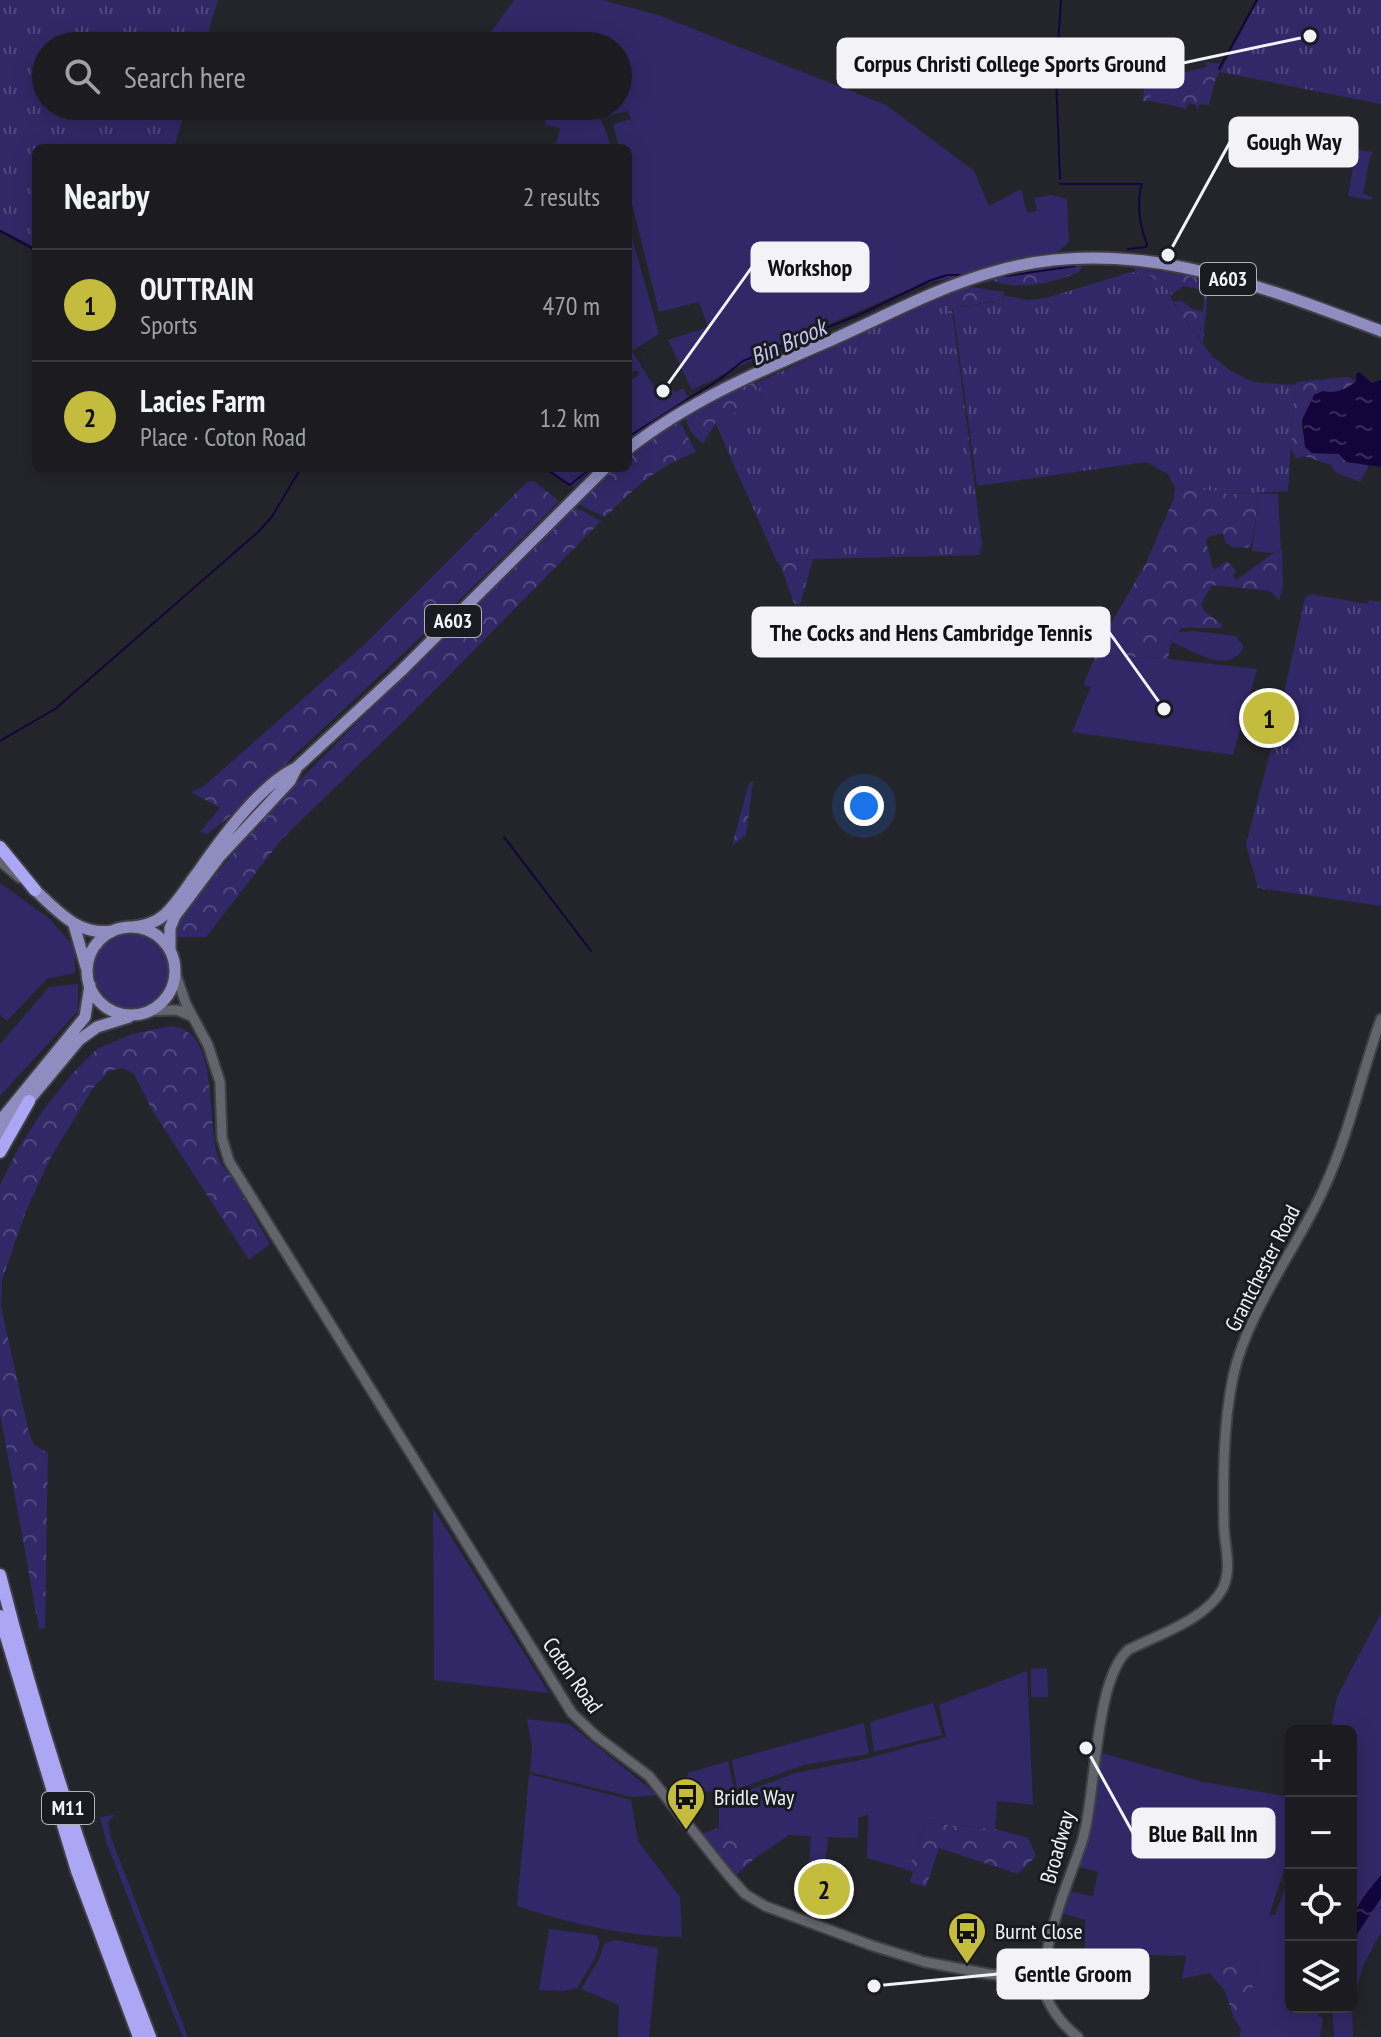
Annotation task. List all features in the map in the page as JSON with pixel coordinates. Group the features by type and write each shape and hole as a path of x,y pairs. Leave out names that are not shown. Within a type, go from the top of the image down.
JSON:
{"highway":[{"path":"0,847 35,890"},
{"path":"0,1152 29,1101"},
{"name":"M11","path":"0,1575 80,1847 150,2037"},
{"name":"M11","path":"0,1616 95,1921 139,2037"},
{"path":"0,1645 44,1765"}],"main road":[{"name":"A603","path":"632,446 698,402 800,353 978,276 1056,259 1131,258 1205,271 1381,331"},
{"name":"A603","path":"134,927 152,923 163,915 237,821 283,774 296,768 412,661 601,472"},
{"name":"A603","path":"170,951 170,928 175,916 220,856 290,781 296,768"},
{"path":"0,1135 85,1034 157,1007 168,995 175,972 170,951 155,934 134,927 99,932 74,925 35,890"},
{"path":"74,925 96,998 108,1008 126,1014 142,1013"},
{"path":"87,970 96,945 115,930"},
{"path":"0,1121 85,1017 90,985"}],"street":[{"path":"0,861 35,890"},
{"name":"Coton Road","path":"175,972 193,1018 208,1045 220,1082 222,1138 229,1161 572,1713 649,1776 745,1894 773,1909 925,1962 1042,1980"},
{"path":"142,1013 177,1010 193,1018"},
{"name":"Grantchester Road","path":"1143,1642 1200,1613 1212,1603 1225,1584 1228,1570 1224,1530 1227,1415 1233,1376 1244,1339 1325,1187 1346,1135 1381,1019"},
{"name":"Broadway","path":"1042,1980 1050,1934 1082,1841 1094,1759 1111,1680 1120,1658 1143,1642"},
{"path":"1042,1980 1057,2017 1078,2037"}],"green space":[{"path":"0,0 218,0 208,32 32,32 32,120 182,120 175,144 32,144 32,246 0,229"},
{"path":"514,0 602,0 658,15 886,105 974,171 989,206 1021,189 1027,213 1037,211 1034,198 1052,195 1067,199 1069,242 1058,252 915,287 801,336 692,390 668,340 708,327 699,302 659,312 632,204 632,144 618,144 613,124 632,120 632,32 491,32"},
{"path":"1258,0 1381,0 1381,104 1220,72"},
{"path":"1144,56 1184,59 1182,73 1145,69"},
{"path":"1205,62 1223,64 1209,105 1200,104 1197,110 1196,105 1188,103 1186,109 1175,106 1182,81 1151,74 1150,101 1143,101 1145,69 1182,73 1207,67"},
{"path":"1150,74 1182,80 1175,106 1150,101"},
{"path":"546,120 601,120 610,144 556,144 560,128 545,125"},
{"path":"1356,150 1373,152 1363,194 1372,197 1372,200 1348,196"},
{"path":"632,237 659,334 632,351"},
{"path":"1080,263 1082,267 1079,272 1034,285 1010,285 988,278 1012,269"},
{"path":"1134,267 1209,279 1203,343 1174,301 1182,301 1203,312 1205,290 1183,286 1171,295 1159,283 1135,272"},
{"path":"1131,272 1151,276 1167,289 1178,311 1212,356 1231,371 1253,382 1295,385 1288,491 1227,494 1175,488 1168,474 1146,462 977,486 953,308 993,302 1005,296 1027,300 1046,298"},
{"path":"965,286 1005,292 1000,300 952,310 975,486 946,301 948,292"},
{"path":"946,295 976,496 982,544 979,555 777,562 715,422 763,400 756,383"},
{"path":"632,351 659,395 672,388 676,392 683,388 688,397 632,437 632,380 640,373 635,370 632,372"},
{"path":"1348,377 1356,381 1347,388 1314,398 1302,428 1305,447 1312,453 1339,454 1351,462 1366,463 1368,467 1360,482 1335,472 1331,465 1304,456 1296,459 1291,449 1297,382"},
{"path":"754,381 763,400 716,422 703,444 691,432 685,418"},
{"path":"680,422 696,452 658,472 605,517 576,503 610,472 632,472 634,450"},
{"path":"553,472 589,472 573,487"},
{"path":"534,481 559,501 249,799 207,834 200,832 220,808 191,792 203,787 365,644 527,482"},
{"path":"1175,488 1227,494 1259,493 1252,544 1247,548 1232,547 1225,542 1223,533 1208,537 1206,542 1213,568 1227,561 1236,571 1233,576 1236,580 1282,550 1283,587 1279,600 1270,591 1212,585 1201,604 1204,611 1223,625 1220,628 1181,628 1171,642 1168,659 1104,655 1093,686 1085,686 1106,632 1146,563 1174,498"},
{"path":"1259,493 1278,494 1281,550 1271,553 1252,551"},
{"path":"573,506 601,521 415,710 282,839 206,937 174,937 183,915 263,817"},
{"path":"813,559 800,605 794,603 779,562"},
{"path":"1310,594 1368,604 1369,600 1381,602 1381,906 1258,888 1246,844 1274,738 1305,598"},
{"path":"1178,632 1236,636 1244,647 1237,656 1219,660 1171,642"},
{"path":"1104,655 1257,669 1233,755 1072,732"},
{"path":"753,781 746,835 732,846 749,783"},
{"path":"0,883 49,918 75,948 75,973 47,979 7,1021 0,1015"},
{"path":"131,934 146,937 158,945 166,957 169,972 166,987 158,999 146,1007 131,1010 116,1007 104,999 96,987 93,972 96,957 104,945 116,937"},
{"path":"78,984 78,1011 0,1096 0,1044 49,987"},
{"path":"171,1026 188,1032 199,1044 205,1062 216,1148 221,1163 270,1244 249,1260 151,1108 134,1074 123,1068 109,1071 93,1088 51,1157 26,1211 2,1280 1,1307 29,1433 34,1445 48,1453 45,1628 39,1629 0,1413 0,1185 43,1110 97,1049 132,1034"},
{"path":"433,1508 549,1693 434,1680"},
{"path":"1381,1613 1381,1875 1357,1908 1357,1725 1331,1725 1337,1697"},
{"path":"1047,1668 1048,1697 1031,1697 1031,1669"},
{"path":"1027,1671 1033,1805 997,1801 995,1829 925,1823 908,1870 867,1858 868,1815 858,1818 858,1838 828,1837 825,1869 809,1868 811,1836 789,1835 754,1859 719,1828 719,1795 749,1790 796,1773 865,1759 946,1737 939,1705"},
{"path":"933,1703 942,1735 874,1752 870,1722"},
{"path":"527,1719 569,1724 658,1795 632,1797 530,1772 532,1747"},
{"path":"864,1723 869,1754 804,1765 737,1789 732,1760"},
{"path":"1102,1753 1203,1782 1285,1796 1285,1868 1269,1916 1275,1915 1285,1888 1285,2013 1319,2013 1318,2016 1323,2018 1320,2037 1239,2037 1259,1962 1182,1979 1186,1956 1085,1953 1085,1920 1061,1913 1068,1891 1093,1896 1098,1872 1079,1867 1092,1822"},
{"path":"728,1761 734,1789 684,1794 688,1773"},
{"path":"529,1774 631,1800 638,1841 680,1897 682,1937 598,1928 517,1906"},
{"path":"115,1815 108,1822 110,1835 188,2037 183,2037 175,2018 107,1844 100,1817"},
{"path":"925,1823 995,1829 1028,1838 1036,1856 1018,1874 939,1848 926,1887 910,1882 913,1872 908,1870"},
{"path":"719,1828 754,1859 734,1877 701,1834"},
{"path":"1381,1898 1381,1932 1363,1966 1357,1987 1357,1941 1357,1934"},
{"path":"549,1929 596,1935 600,1943 577,1988 539,1990"},
{"path":"615,1940 658,1948 649,2037 618,2037 619,2005 581,1989 604,1944"},
{"path":"1259,1961 1241,2029 1225,1991 1208,1971"},
{"path":"1332,2013 1352,2013 1353,2037 1334,2037"}],"water":[{"path":"1359,372 1372,383 1381,380 1381,467 1346,462 1339,454 1312,453 1305,447 1302,420 1314,395 1345,389 1356,381"},
{"path":"1381,1875 1381,1898 1357,1934 1357,1909"}],"waterway":[{"path":"1060,179 1056,76 1061,0"},
{"name":"Bin Brook","path":"1219,69 1257,0"},
{"name":"Bin Brook","path":"1060,184 1142,184 1140,214 1147,244 1146,247 1128,249"},
{"name":"Bin Brook","path":"0,231 32,248"},
{"name":"Bin Brook","path":"1005,276 1075,266"},
{"name":"Bin Brook","path":"632,434 743,361 861,314 929,281 947,275 962,275"},
{"path":"0,741 55,709 258,532 271,518 299,472"},
{"name":"Bin Brook","path":"550,472 570,485 586,472"},
{"path":"504,837 591,951"}],"place":[{"name":"Corpus Christi College Sports Ground","path":"1310,36"},
{"name":"Gough Way","path":"1168,255"},
{"name":"Workshop","path":"663,391"},
{"name":"The Cocks and Hens Cambridge Tennis","path":"1164,709"},
{"name":"OUTTRAIN","path":"1269,718"},
{"name":"Blue Ball Inn","path":"1086,1748"},
{"name":"Bridle Way","path":"686,1831"},
{"name":"Lacies Farm","path":"824,1889"},
{"name":"Burnt Close","path":"967,1965"},
{"name":"Gentle Groom","path":"874,1986"}]}
